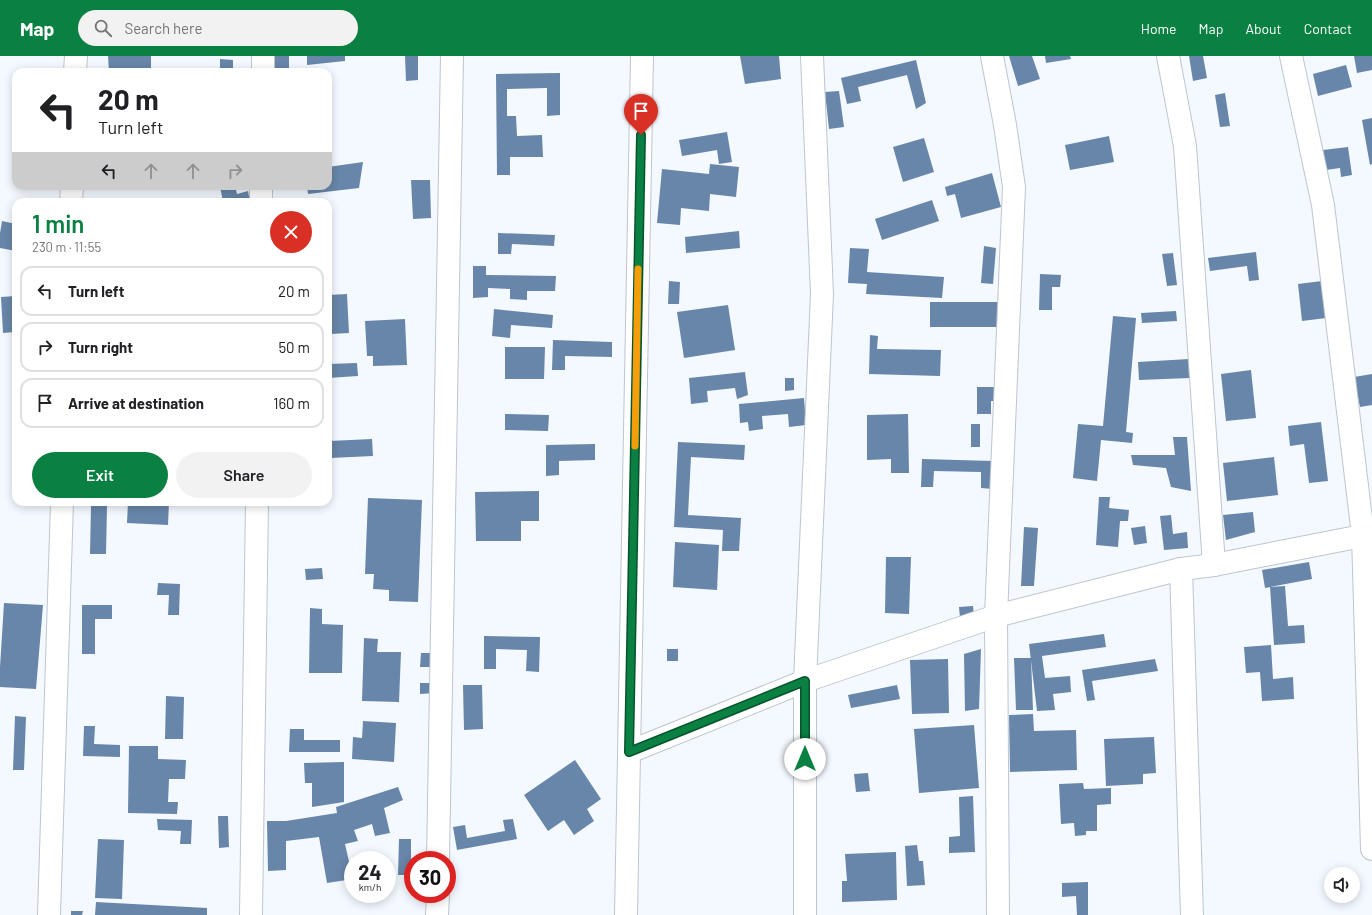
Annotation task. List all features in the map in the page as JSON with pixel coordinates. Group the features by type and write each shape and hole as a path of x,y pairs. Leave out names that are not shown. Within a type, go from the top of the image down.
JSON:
{"street":[{"path":"75,68 76,56"},
{"path":"263,56 263,68"},
{"path":"438,851 452,56"},
{"path":"626,915 642,56"},
{"path":"805,915 805,681 822,294 812,56"},
{"path":"992,56 1005,125 1014,187 996,616 998,915"},
{"path":"1168,56 1184,146 1214,565"},
{"path":"1292,56 1323,205 1368,534 1372,849"},
{"path":"49,915 62,506"},
{"path":"251,915 257,506"},
{"path":"629,752 805,681 996,616 1180,569 1214,565 1368,534"},
{"path":"1180,569 1192,915"},
{"path":"438,903 438,915"}],"building":[{"path":"108,56 151,56 151,68 109,68"},
{"path":"273,56 289,56 289,68 273,68"},
{"path":"307,56 345,56 345,61 307,65"},
{"path":"405,56 418,56 418,80 406,81"},
{"path":"740,56 779,56 781,79 745,84"},
{"path":"1009,56 1032,56 1040,79 1018,86"},
{"path":"1045,56 1070,56 1071,59 1046,63"},
{"path":"1189,56 1203,56 1207,78 1193,81"},
{"path":"1354,56 1372,56 1372,70 1357,73"},
{"path":"220,59 233,60 233,68 220,68"},
{"path":"916,60 926,103 916,109 907,75 858,87 861,101 847,104 841,78"},
{"path":"1346,65 1352,87 1318,96 1313,74"},
{"path":"560,73 560,115 547,116 547,88 507,89 507,116 516,116 517,136 542,135 543,157 510,157 510,175 497,175 496,74"},
{"path":"839,91 844,127 829,129 825,92"},
{"path":"1225,93 1230,126 1220,127 1215,95"},
{"path":"1372,118 1372,164 1370,165 1362,120"},
{"path":"727,132 732,162 719,164 717,150 682,156 679,140"},
{"path":"1109,136 1114,162 1070,170 1065,145"},
{"path":"924,138 934,172 903,182 893,147"},
{"path":"1348,147 1352,175 1341,177 1340,168 1326,170 1323,150"},
{"path":"363,162 359,188 308,194 308,190 332,190 332,166"},
{"path":"710,164 739,167 736,197 710,194 709,211 681,208 680,225 657,223 662,169 709,174"},
{"path":"992,173 1001,207 961,218 955,194 947,196 945,187"},
{"path":"411,180 430,180 431,218 413,219"},
{"path":"221,190 236,190 237,194 248,191 249,198 222,198"},
{"path":"932,200 939,221 882,240 875,219"},
{"path":"2,221 12,223 12,250 0,248"},
{"path":"739,231 740,248 686,253 685,237"},
{"path":"498,233 555,235 554,246 512,244 511,254 498,254"},
{"path":"984,246 996,248 993,284 981,283"},
{"path":"850,248 869,249 867,272 944,277 942,298 866,294 867,284 848,283"},
{"path":"1256,252 1259,280 1249,281 1247,266 1210,271 1208,258"},
{"path":"1173,253 1177,285 1167,286 1162,254"},
{"path":"473,266 486,266 486,275 556,276 555,291 527,291 527,300 510,299 510,289 488,288 488,297 473,298"},
{"path":"1040,274 1061,275 1060,287 1052,287 1052,310 1039,310"},
{"path":"669,281 680,282 679,304 668,304"},
{"path":"1322,281 1326,318 1302,321 1298,284"},
{"path":"347,294 349,333 332,334 332,295"},
{"path":"12,296 12,332 3,333 1,297"},
{"path":"930,302 1004,302 1005,327 930,327"},
{"path":"728,305 735,350 684,358 677,312"},
{"path":"494,309 553,315 552,328 511,325 510,338 492,336"},
{"path":"1176,311 1177,321 1142,323 1141,313"},
{"path":"1113,316 1136,318 1126,432 1133,433 1132,443 1101,440 1097,481 1073,478 1078,424 1103,426"},
{"path":"405,319 407,365 373,366 373,356 367,356 365,321"},
{"path":"870,335 878,336 877,349 941,350 940,376 869,374"},
{"path":"553,340 612,342 612,357 565,356 565,370 552,370"},
{"path":"505,347 545,347 544,379 505,379"},
{"path":"1189,359 1190,378 1139,380 1138,362"},
{"path":"357,363 358,376 332,378 332,364"},
{"path":"1251,370 1256,418 1226,421 1221,374"},
{"path":"745,372 748,395 737,399 735,388 707,391 708,402 691,404 689,378"},
{"path":"1372,374 1372,405 1360,407 1354,377"},
{"path":"785,378 794,378 794,390 785,391"},
{"path":"977,387 1004,387 1004,401 991,401 991,414 977,414"},
{"path":"804,398 806,425 789,427 788,414 762,416 763,429 749,431 748,422 740,423 739,404"},
{"path":"505,414 549,415 548,431 505,430"},
{"path":"908,414 909,473 891,473 891,459 867,460 867,415"},
{"path":"1321,422 1328,481 1309,483 1304,444 1290,446 1288,426"},
{"path":"971,424 980,424 980,447 971,447"},
{"path":"1173,437 1187,437 1191,491 1171,487 1166,468 1133,465 1131,455 1175,455"},
{"path":"372,439 373,456 332,458 332,441"},
{"path":"678,442 745,445 744,460 691,457 688,515 741,518 739,551 722,551 723,530 674,527"},
{"path":"595,444 595,460 559,461 559,475 546,476 546,445"},
{"path":"1274,457 1278,495 1227,501 1223,463"},
{"path":"922,459 993,461 993,489 981,488 981,472 934,471 933,487 921,487"},
{"path":"539,491 539,521 521,521 521,541 476,541 475,492"},
{"path":"1099,497 1110,497 1109,508 1129,510 1128,521 1120,521 1118,547 1096,545"},
{"path":"368,498 422,500 418,602 389,601 389,590 373,589 374,574 365,574"},
{"path":"91,506 107,506 106,554 90,554"},
{"path":"128,506 169,506 168,525 127,523"},
{"path":"1253,512 1255,532 1226,540 1223,515"},
{"path":"1171,515 1173,534 1187,532 1188,548 1164,550 1160,516"},
{"path":"1145,526 1147,543 1134,545 1131,528"},
{"path":"1024,527 1038,528 1034,586 1021,586"},
{"path":"675,542 719,545 717,590 673,587"},
{"path":"886,557 911,557 909,614 885,613"},
{"path":"1309,562 1312,579 1265,588 1262,570"},
{"path":"322,568 323,579 306,580 305,569"},
{"path":"158,583 180,584 179,615 168,615 169,595 157,595"},
{"path":"1285,586 1288,626 1304,625 1305,643 1274,645 1270,587"},
{"path":"4,603 43,605 36,689 0,687"},
{"path":"82,605 112,605 112,619 95,619 95,654 82,654"},
{"path":"973,606 974,616 960,618 959,607"},
{"path":"310,608 322,609 322,624 343,625 342,673 309,673"},
{"path":"1104,634 1106,647 1042,656 1045,678 1070,676 1071,692 1053,694 1055,710 1037,711 1029,644"},
{"path":"484,636 540,637 539,672 526,671 527,650 496,649 496,669 484,669"},
{"path":"364,638 378,639 377,652 401,652 399,702 362,701"},
{"path":"1271,645 1273,679 1293,677 1294,699 1262,701 1260,672 1246,673 1244,647"},
{"path":"667,649 678,649 678,661 667,661"},
{"path":"981,649 979,709 965,711 964,654"},
{"path":"421,653 436,653 436,667 420,667"},
{"path":"1014,658 1031,658 1033,710 1016,710"},
{"path":"948,659 949,713 912,714 910,660"},
{"path":"1155,659 1158,671 1092,681 1095,700 1087,701 1082,670"},
{"path":"420,683 436,683 436,693 420,694"},
{"path":"463,685 482,685 483,729 464,730"},
{"path":"897,685 900,699 851,708 848,695"},
{"path":"166,696 184,697 183,739 165,739"},
{"path":"1033,714 1034,731 1076,730 1077,770 1010,772 1009,715"},
{"path":"15,716 26,717 24,770 13,770"},
{"path":"363,721 396,723 394,762 352,759 353,737 362,738"},
{"path":"974,725 979,788 919,793 914,729"},
{"path":"84,726 95,726 94,744 120,745 120,757 83,756"},
{"path":"290,729 304,729 304,740 340,740 340,752 289,752"},
{"path":"1154,737 1156,773 1143,774 1143,784 1106,786 1104,739"},
{"path":"129,746 158,746 158,759 186,760 185,779 169,779 168,802 178,802 177,814 128,813"},
{"path":"575,760 601,799 587,809 594,821 574,835 564,820 548,831 524,795"},
{"path":"344,762 344,802 312,807 312,783 305,783 304,763"},
{"path":"868,773 870,791 856,792 854,774"},
{"path":"1083,783 1084,789 1111,788 1111,804 1097,805 1097,831 1086,831 1086,835 1075,836 1074,823 1061,824 1059,784"},
{"path":"398,787 403,800 384,808 390,833 375,836 372,824 354,830 358,841 345,844 347,851 344,851 344,880 327,883 319,837 286,841 286,870 268,871 267,821 286,821 337,813 336,807"},
{"path":"973,796 975,852 949,853 949,837 960,836 959,797"},
{"path":"218,816 228,816 229,847 219,848"},
{"path":"157,819 192,820 191,844 180,844 181,831 158,830"},
{"path":"513,819 517,839 457,850 453,827 465,825 467,838 505,831 503,820"},
{"path":"98,839 124,840 122,899 95,898"},
{"path":"399,839 411,839 411,851 404,851 404,875 398,875"},
{"path":"917,845 919,861 923,861 925,885 907,886 905,846"},
{"path":"896,852 897,900 842,902 842,881 847,881 845,854"},
{"path":"1088,882 1088,915 1077,915 1076,896 1062,897 1062,883"},
{"path":"96,902 207,908 207,915 95,915"},
{"path":"71,911 83,911 82,915 71,915"}],"slow traffic":[{"path":"635,446 638,269"}],"route":[{"path":"641,135 629,752 805,681 805,759"}]}
